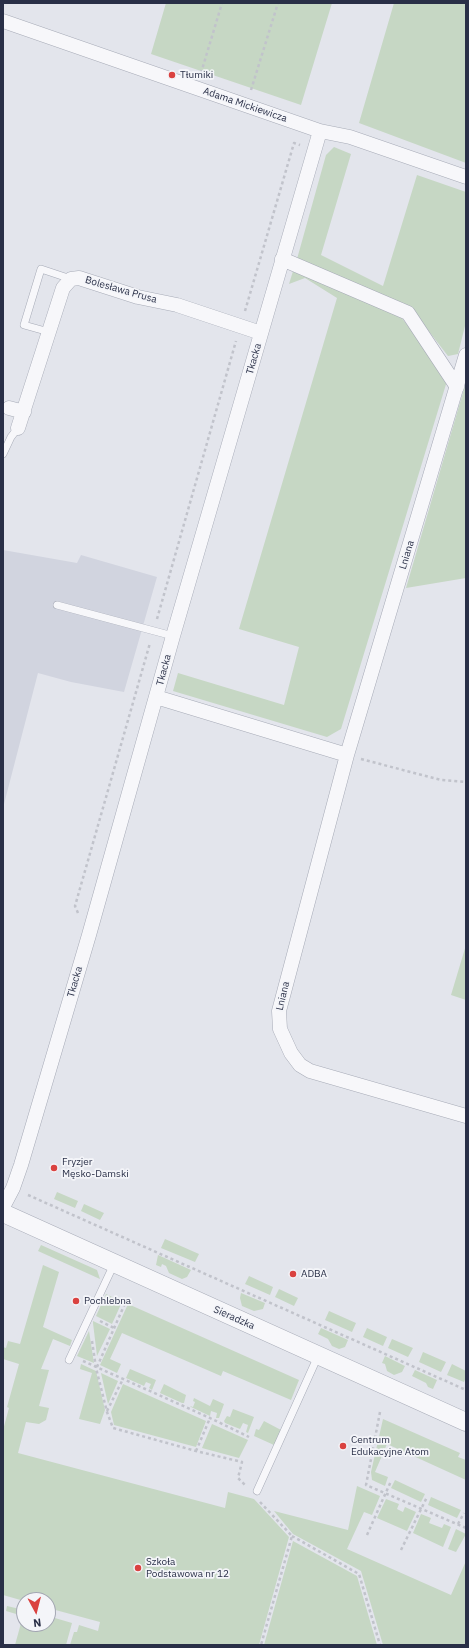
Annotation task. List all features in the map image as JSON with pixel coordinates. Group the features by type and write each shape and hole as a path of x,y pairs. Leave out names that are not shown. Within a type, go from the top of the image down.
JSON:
{"street":[{"name":"Adama Mickiewicza","path":"3,21 320,131 350,137 466,177"},
{"name":"Tkacka","path":"3,1207 13,1188 21,1165 89,935 173,636 320,131"},
{"path":"282,259 408,313 457,387"},
{"name":"Bolesława Prusa","path":"18,428 62,288 71,279 79,278 138,297 178,305 261,333"},
{"name":"Lniana","path":"466,355 347,755 279,1011 280,1029 291,1053 300,1066 310,1071 466,1116"},
{"path":"9,408 24,412"},
{"path":"156,697 347,755"},
{"name":"Sieradzka","path":"3,1213 466,1422"}],"lane":[{"path":"49,332 24,325 41,269 71,279"},
{"path":"3,454 10,437 18,428"},
{"path":"58,605 173,636"},
{"path":"70,1358 114,1264"},
{"path":"257,1491 318,1356"}],"path":[{"path":"202,71 222,3"},
{"path":"252,88 278,3"},
{"path":"89,935 75,906 241,326 294,143 314,149"},
{"path":"347,755 441,780 466,783"},
{"path":"26,1194 466,1390"},
{"path":"96,1368 127,1299"},
{"path":"89,1318 96,1368 107,1412 113,1428 242,1462 238,1478 249,1489"},
{"path":"70,1358 123,1379 249,1437"},
{"path":"107,1412 123,1379"},
{"path":"380,1412 366,1485 466,1528"},
{"path":"196,1451 210,1418"},
{"path":"367,1535 391,1481"},
{"path":"401,1550 427,1497"},
{"path":"258,1500 292,1536 359,1574 380,1645"},
{"path":"458,1524 464,1513"},
{"path":"261,1645 292,1536"}],"shaded area":[{"path":"3,550 77,563 81,555 157,577 124,692 71,682 38,673 3,808"}],"green space":[{"path":"166,3 332,3 301,105 151,54"},
{"path":"394,3 466,3 466,163 359,123"},
{"path":"334,147 351,154 321,255 383,286 417,175 466,192 466,322 458,354 448,356 410,307 297,259 326,155"},
{"path":"294,268 401,317 441,368 447,381 341,729 327,737 173,691 178,673 284,705 299,647 239,629 337,298 305,278 289,284"},
{"path":"466,382 466,578 406,588"},
{"path":"466,945 466,1000 451,995"},
{"path":"57,1192 78,1201 75,1208 54,1199"},
{"path":"84,1204 104,1213 100,1220 81,1211"},
{"path":"165,1239 199,1254 195,1262 161,1248"},
{"path":"41,1245 97,1270 100,1279 38,1251"},
{"path":"158,1255 191,1270 187,1277 182,1279 169,1273 166,1266 162,1264 161,1267 156,1265"},
{"name":"Szkoła Podstawowa nr 12","path":"43,1265 59,1272 43,1327 72,1340 70,1346 53,1339 41,1369 49,1370 39,1406 49,1408 46,1420 39,1424 26,1422 18,1453 225,1508 228,1492 254,1499 289,1537 259,1645 70,1645 74,1632 77,1632 79,1625 98,1631 100,1622 56,1610 56,1592 16,1592 16,1599 3,1595 3,1430 9,1408 7,1407 19,1364 3,1359 3,1347 6,1348 8,1341 20,1344"},
{"path":"249,1276 273,1287 270,1295 245,1284"},
{"path":"279,1289 298,1298 294,1306 275,1297"},
{"path":"241,1293 265,1303 263,1309 254,1311 242,1306 240,1298"},
{"path":"106,1294 122,1302 112,1324 96,1316"},
{"path":"128,1304 299,1380 291,1400 223,1371 221,1376 122,1333 110,1359 121,1364 117,1373 100,1365"},
{"path":"329,1311 356,1323 352,1332 325,1320"},
{"path":"93,1321 110,1329 97,1356 93,1323"},
{"path":"321,1328 348,1340 345,1347 339,1349 332,1346 328,1339 318,1334"},
{"path":"367,1328 387,1337 383,1346 363,1337"},
{"path":"89,1331 94,1363 77,1356"},
{"path":"392,1339 413,1348 408,1357 388,1348"},
{"path":"423,1352 446,1362 441,1372 419,1362"},
{"path":"385,1356 405,1366 402,1372 394,1375 387,1371 385,1364 382,1363"},
{"path":"81,1364 96,1371 105,1410 100,1424 79,1419 92,1373 80,1369"},
{"path":"452,1364 466,1371 464,1382 447,1375"},
{"path":"130,1369 156,1380 152,1390 149,1388 151,1384 146,1382 144,1386 126,1378"},
{"path":"415,1370 437,1380 433,1389 428,1387 426,1383 412,1376"},
{"path":"101,1373 118,1381 108,1404"},
{"path":"123,1384 206,1421 196,1447 114,1425 111,1412"},
{"path":"164,1384 186,1395 184,1403 160,1393"},
{"path":"194,1398 210,1406 213,1399 224,1404 219,1418 216,1418 217,1413 211,1411 210,1416 191,1407 190,1406 193,1407 195,1402 193,1401"},
{"path":"233,1409 254,1417 248,1433 246,1432 248,1425 243,1423 240,1429 225,1423 224,1421 227,1416 230,1417"},
{"path":"383,1419 460,1453 458,1457 466,1460 466,1480 387,1444 375,1472 388,1477 385,1486 372,1480 371,1472"},
{"path":"264,1421 281,1430 274,1445 254,1436 256,1429 259,1430"},
{"path":"212,1424 248,1440 239,1458 202,1448"},
{"path":"395,1480 425,1494 421,1502 391,1488"},
{"path":"357,1486 380,1496 372,1515 364,1512 347,1549 451,1595 466,1561 466,1645 383,1645 361,1571 293,1534 274,1511 348,1530"},
{"path":"431,1497 461,1510 457,1518 428,1505"},
{"path":"386,1499 399,1504 397,1509 403,1512 405,1507 416,1512 407,1531 377,1518"},
{"path":"421,1514 431,1518 429,1523 442,1528 444,1524 451,1527 443,1547 413,1533"},
{"path":"456,1529 466,1534 456,1552 448,1549"},
{"path":"293,1541 357,1576 377,1645 264,1645"},
{"path":"7,1606 16,1608 16,1614 6,1611"},
{"path":"56,1618 72,1623 66,1645 15,1645 19,1632 56,1632"}],"place":[{"name":"Tłumiki","path":"172,75"},
{"name":"Fryzjer Męsko-Damski","path":"54,1168"},
{"name":"ADBA","path":"293,1274"},
{"name":"Pochlebna","path":"76,1301"},
{"name":"Centrum Edukacyjne Atom","path":"343,1446"},
{"name":"Szkoła Podstawowa nr 12","path":"138,1568"}]}
